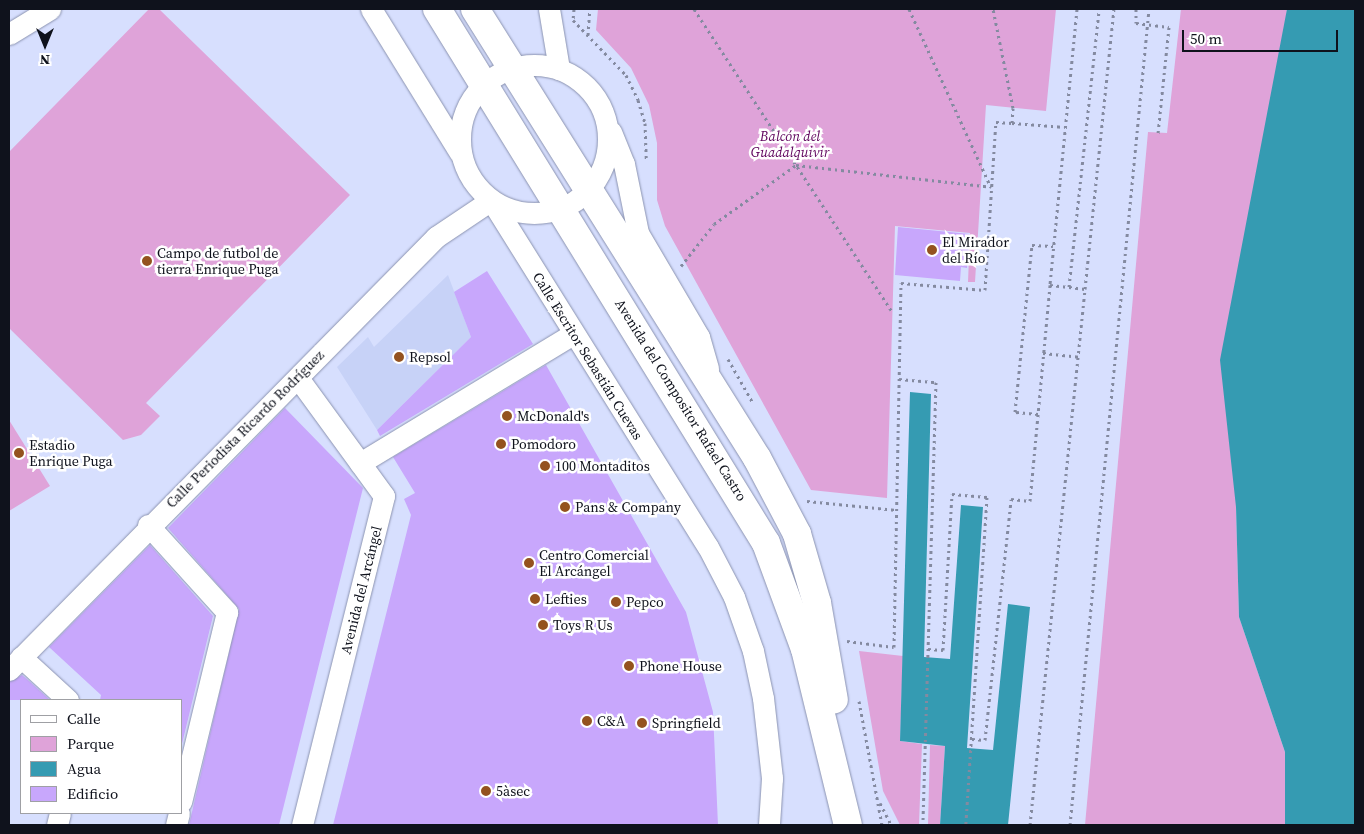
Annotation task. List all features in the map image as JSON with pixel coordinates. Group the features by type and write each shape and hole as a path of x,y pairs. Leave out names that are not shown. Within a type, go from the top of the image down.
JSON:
{"main road":[{"name":"Avenida del Compositor Rafael Castro","path":"437,9 563,208 766,543 805,649 848,825"},
{"path":"475,9 714,394 757,458 806,560 826,648 852,825"}],"street":[{"path":"9,34 50,9"},
{"path":"371,9 461,154 477,187 491,200 513,210 538,214 563,208 587,191 604,165 608,123"},
{"path":"549,9 559,69"},
{"path":"461,154 465,113 483,84 511,68 540,64 559,69 582,81 598,100 624,164 638,233 699,336 714,394"},
{"name":"Calle Escritor Sebastián Cuevas","path":"491,200 573,334 708,547 734,596 753,651 763,698 772,778 769,825"},
{"name":"Calle Periodista Ricardo Rodríguez","path":"15,663 148,525 298,378 436,237 491,200"},
{"path":"360,463 573,334"},
{"name":"Avenida del Arcángel","path":"298,378 384,496 302,825"},
{"path":"148,525 227,612 182,798"},
{"path":"15,663 67,699"}],"path":[{"path":"588,35 590,9"},
{"path":"694,9 892,313"},
{"path":"908,9 991,187"},
{"path":"993,9 1013,108 1012,123"},
{"path":"972,739 985,740 1011,499 1030,501 1077,9"},
{"path":"1069,287 1099,9"},
{"path":"1030,825 1114,9"},
{"path":"1136,9 1136,23 1169,27 1158,133"},
{"path":"1070,825 1149,9"},
{"path":"847,641 894,647 901,283 985,290 996,122 1065,127"},
{"path":"677,270 714,224 796,165 991,187"},
{"path":"1038,414 1015,412 1032,245 1053,246"},
{"path":"1050,285 1086,289"},
{"path":"1043,353 1079,357"},
{"path":"899,379 936,382 923,825"},
{"path":"928,649 943,650 952,494 987,497 966,825"},
{"path":"807,502 897,510"},
{"path":"878,798 891,825"}],"shaded area":[{"name":"Repsol","path":"448,275 471,337 377,430 337,367 368,337 374,347"}],"green space":[{"name":"Campo de futbol de tierra Enrique Puga","path":"149,9 159,9 350,195 146,403 160,416 141,435 123,440 9,328 9,152"},
{"name":"Balcón del Guadalquivir","path":"598,9 1056,9 1046,111 986,105 975,282 968,282 970,233 895,226 887,498 811,490 665,226 657,200 657,143 649,105 631,68 596,30"},
{"path":"1181,9 1287,9 1236,507 1239,617 1285,752 1285,825 1085,825 1148,132 1167,133"},
{"name":"Estadio Enrique Puga","path":"9,420 50,486 9,511"},
{"path":"859,651 903,656 900,741 922,744 919,825 900,825 883,791"},
{"path":"930,745 945,746 940,825 928,825"}],"water":[{"path":"1287,9 1355,9 1355,825 1285,825 1285,752 1239,617 1236,507 1220,360"},
{"path":"910,392 931,394 924,657 950,659 961,505 983,507 967,748 993,750 1008,604 1030,607 1008,825 940,825 945,746 900,741"}],"building":[{"name":"El Mirador del Río","path":"898,227 970,234 967,268 961,267 960,281 895,275"},
{"path":"487,271 533,344 380,436 377,430 471,337 454,292"},
{"name":"Centro Comercial El Arcángel","path":"546,365 686,612 713,712 718,825 333,825 411,515 404,499 415,493 393,457"},
{"path":"285,408 363,488 279,825 189,825 239,609 168,528"},
{"path":"150,545 213,616 182,744 182,699 100,699 101,695 49,647"},
{"path":"22,675 49,699 9,700 9,682"}],"place":[{"name":"El Mirador del Río","path":"932,250"},
{"name":"Campo de futbol de tierra Enrique Puga","path":"147,261"},
{"name":"Repsol","path":"399,357"},
{"name":"McDonald's","path":"507,416"},
{"name":"Pomodoro","path":"501,444"},
{"name":"Estadio Enrique Puga","path":"19,453"},
{"name":"100 Montaditos","path":"545,466"},
{"name":"Pans & Company","path":"565,507"},
{"name":"Centro Comercial El Arcángel","path":"529,563"},
{"name":"Lefties","path":"535,599"},
{"name":"Pepco","path":"616,602"},
{"name":"Toys R Us","path":"543,625"},
{"name":"Phone House","path":"629,666"},
{"name":"C&A","path":"587,721"},
{"name":"Springfield","path":"642,723"},
{"name":"5àsec","path":"486,791"}]}
